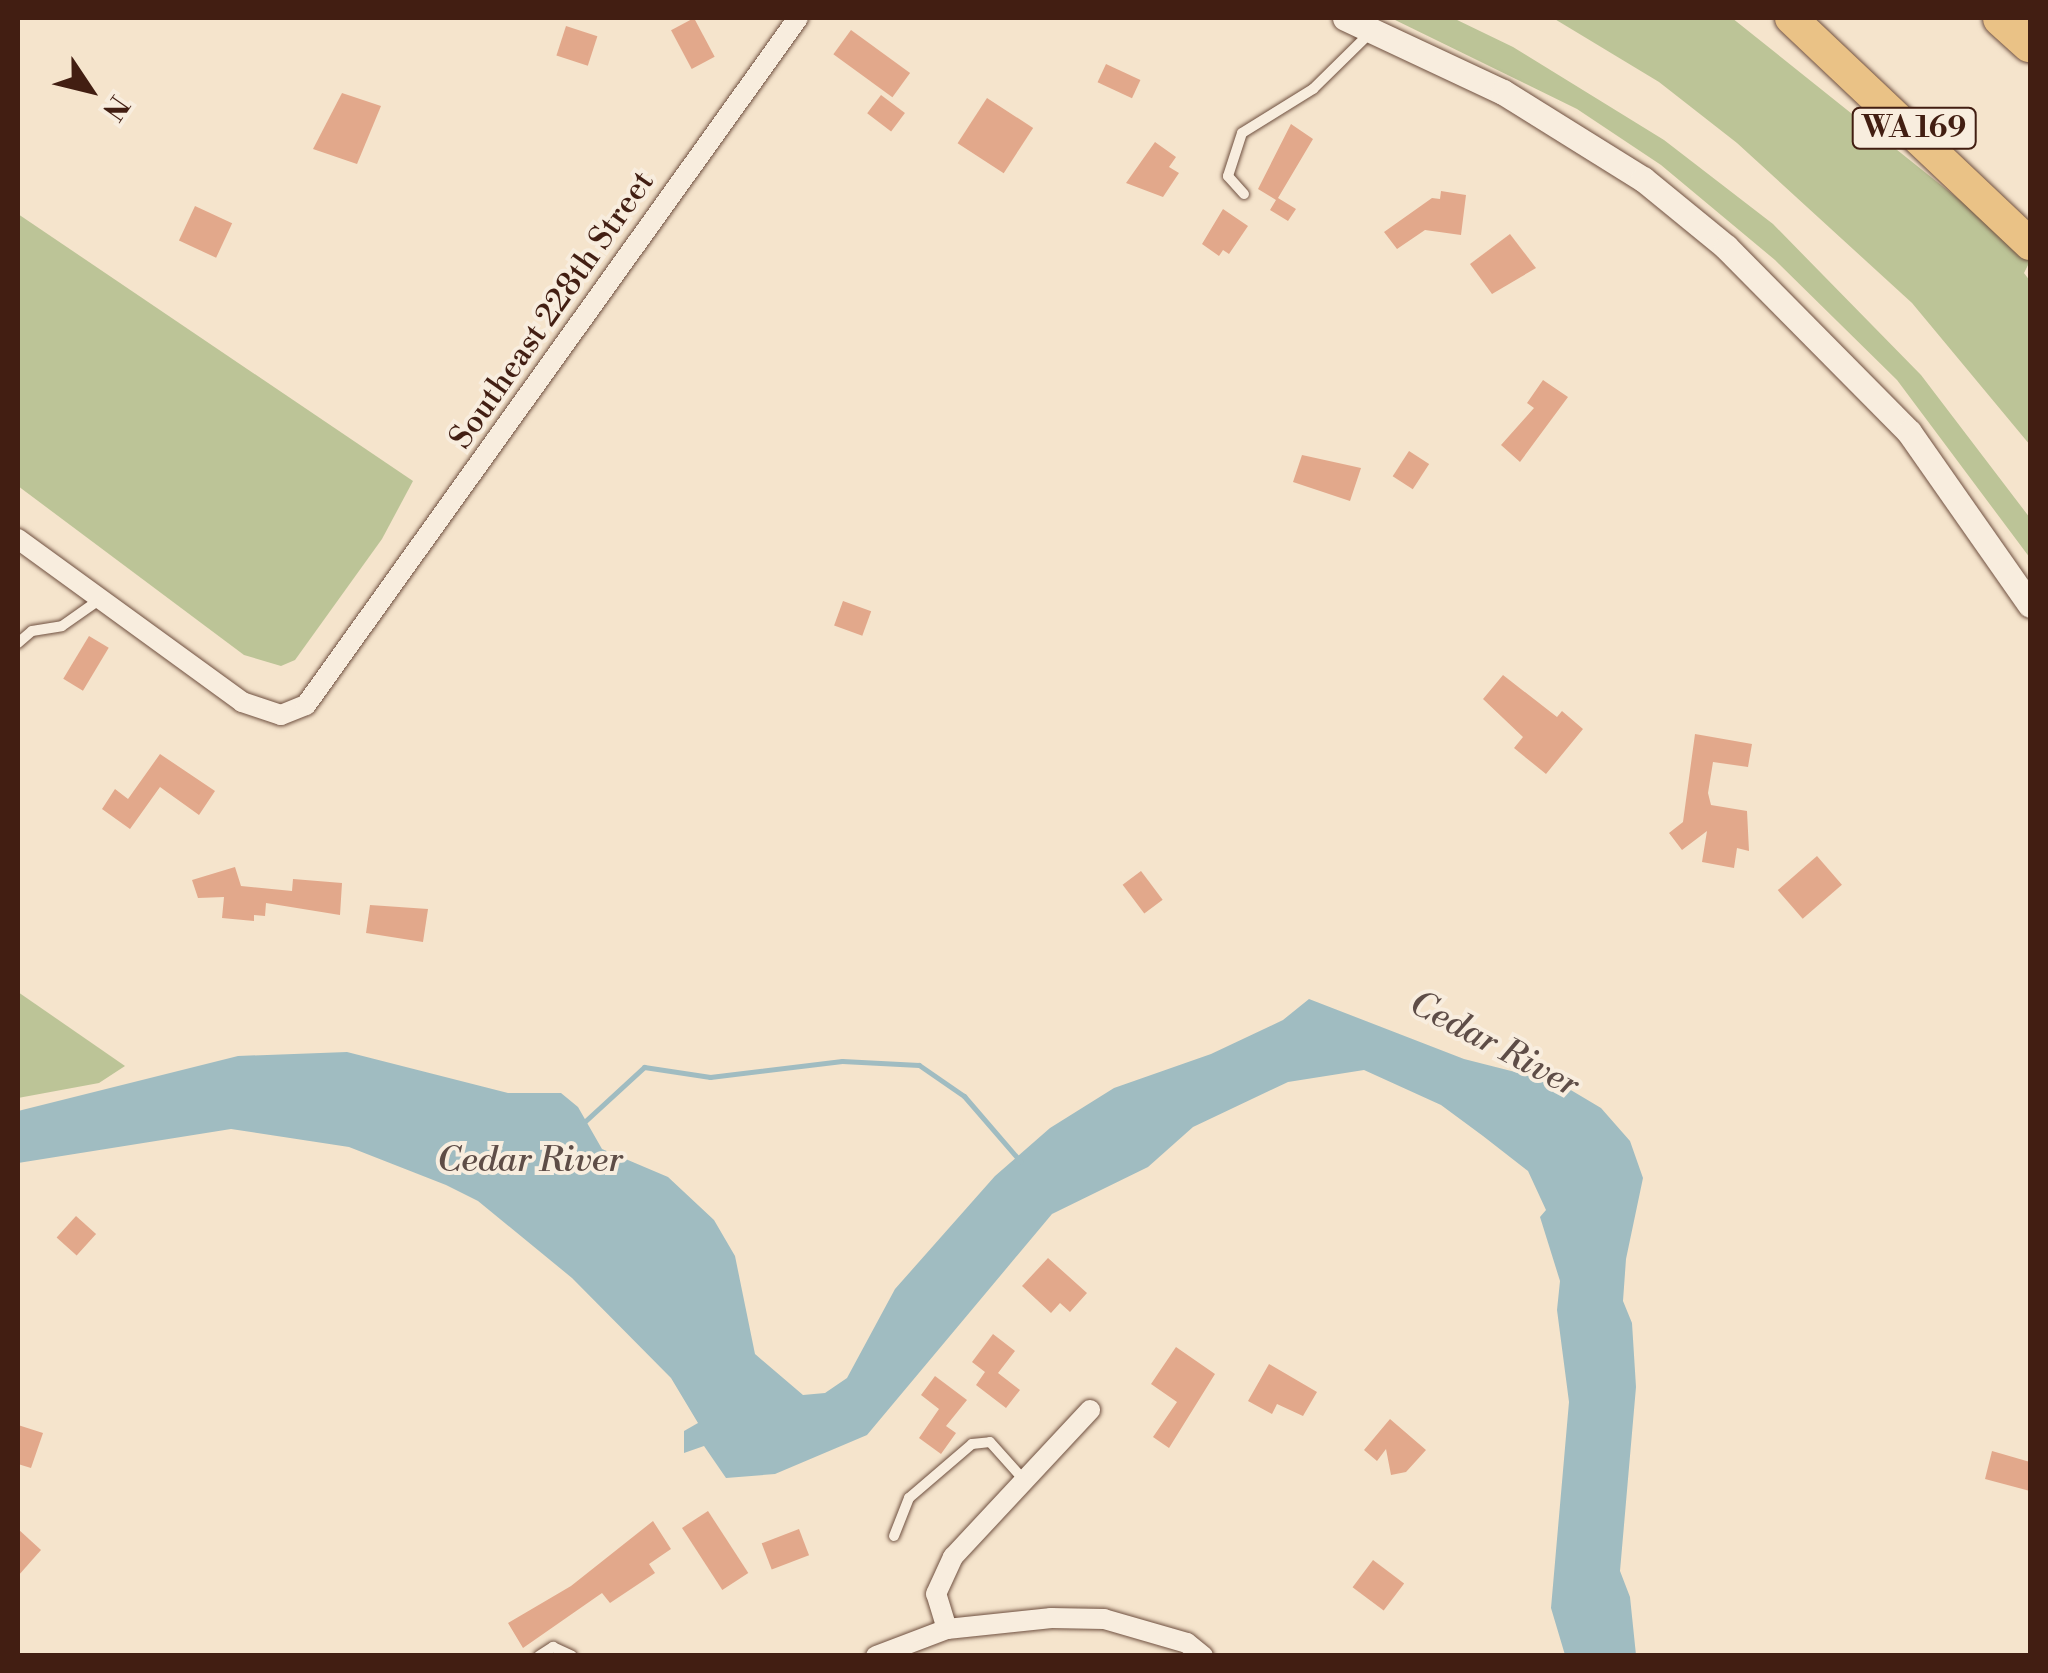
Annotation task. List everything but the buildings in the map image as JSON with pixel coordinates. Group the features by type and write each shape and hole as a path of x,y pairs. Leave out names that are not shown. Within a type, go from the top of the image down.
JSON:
{"highway":[{"path":"2002,18 2030,43"}],"main road":[{"name":"WA 169","path":"1791,18 2030,244"}],"street":[{"name":"Southeast 228th Street","path":"18,539 260,712 281,715 306,705 798,18"},
{"path":"1345,18 1503,92 1642,179 1726,247 1909,432 2030,605"},
{"path":"947,1629 936,1594 943,1575 1090,1410"},
{"path":"876,1656 947,1629 1104,1619 1187,1642 1203,1656"}],"lane":[{"path":"1244,194 1228,176 1242,133 1313,89 1374,29"},
{"path":"18,642 32,631 62,626 99,600"},
{"path":"894,1536 908,1498 972,1444 990,1442 1011,1459 1026,1485"},
{"path":"539,1656 553,1647 572,1656"}],"green space":[{"path":"1391,18 1453,18 1513,47 1664,140 1773,224 1921,375 2030,518 2030,558 1897,380 1775,260 1661,165 1577,109"},
{"path":"1553,18 1732,18 2001,233 2030,261 2024,273 2030,281 2030,445 1912,303 1737,143 1659,82"},
{"path":"18,214 413,481 382,539 295,660 281,666 244,655 18,486"},
{"path":"18,992 125,1066 99,1083 18,1098"}],"water":[{"name":"Cedar River","path":"1309,999 1464,1059 1559,1083 1601,1108 1630,1141 1643,1178 1626,1259 1623,1301 1632,1323 1636,1387 1620,1571 1630,1597 1636,1655 1565,1655 1551,1608 1569,1402 1557,1310 1560,1281 1540,1217 1546,1210 1528,1171 1441,1105 1364,1070 1288,1082 1193,1127 1148,1167 1052,1214 867,1435 775,1474 726,1478 704,1446 684,1453 684,1431 698,1423 671,1378 572,1278 478,1201 446,1185 349,1147 231,1129 18,1163 18,1111 238,1056 347,1052 508,1093 561,1093 578,1107 602,1149 668,1177 714,1220 735,1256 755,1354 803,1395 825,1393 847,1378 895,1289 995,1176 1050,1128 1114,1088 1211,1054 1283,1020"}],"waterway":[{"path":"581,1125 644,1067 710,1077 842,1061 919,1065 964,1096 1021,1162"}]}
